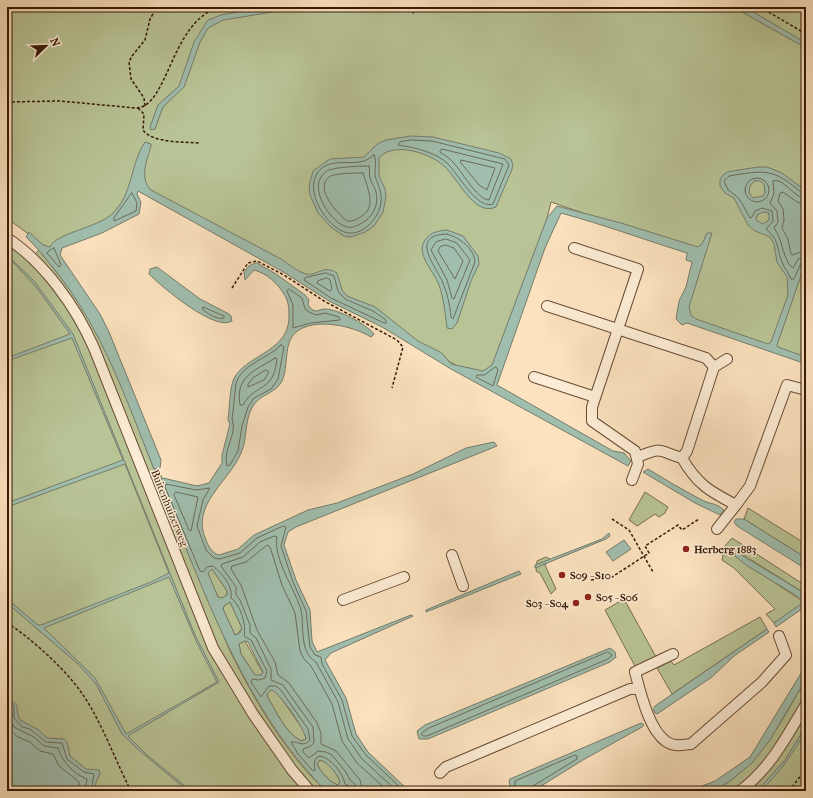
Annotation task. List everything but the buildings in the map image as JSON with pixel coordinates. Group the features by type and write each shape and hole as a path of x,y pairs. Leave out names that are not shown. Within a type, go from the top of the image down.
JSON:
{"street":[{"name":"Buitenhuizerweg","path":"7,238 27,255 53,283 84,327 216,653 260,725 310,791"},
{"path":"574,248 638,269 592,407 592,421 635,451 638,457 638,464 632,480"},
{"path":"547,306 706,358 714,367"},
{"path":"682,458 686,452 714,367 727,359"},
{"path":"534,376 595,397"},
{"path":"717,529 750,486 787,384 806,390"},
{"path":"638,457 654,450 663,450 682,458 689,470 708,490 736,505"},
{"path":"452,555 463,586"},
{"path":"343,600 404,577"},
{"path":"673,654 635,672 639,689 656,731 667,742 679,746 691,744 762,682 786,655 779,636"},
{"path":"440,773 446,767 630,689 639,689"},
{"path":"740,791 761,772 773,758 806,704"}],"path":[{"path":"145,106 144,98 131,79 129,62 145,40 150,19 157,7"},
{"path":"7,102 60,101 138,108 145,106 154,99 190,27 203,14 221,7"},
{"path":"404,7 414,13"},
{"path":"760,7 806,34"},
{"path":"138,108 144,114 143,130 147,134 164,140 200,143"},
{"path":"232,288 248,263 257,261 284,275 324,301 396,340 404,347 392,388"},
{"path":"612,519 629,530 653,572"},
{"path":"591,580 612,576 649,553 645,546 678,525 682,530 699,519"},
{"path":"7,623 43,653 81,692 90,706 130,791"},
{"path":"789,791 806,769"}],"green space":[{"path":"7,7 806,7 806,360 688,320 683,311 698,260 693,251 551,202 540,248 490,384 136,185 122,213 50,250 8,219 7,220"},
{"path":"7,243 31,264 51,287 86,338 206,640 305,791 7,791"},
{"path":"39,250 73,294 94,328 114,367 154,469 158,469 159,472 152,473 147,471 97,345 33,256"},
{"path":"161,475 162,479 159,482 230,651 272,726 297,760 326,791 314,791 284,753 220,653 153,484 155,479"},
{"path":"645,492 668,507 665,513 659,517 655,514 637,526 629,520"},
{"path":"748,508 806,544 806,558 744,519"},
{"path":"732,538 806,586 806,594 740,553 735,556 805,603 774,623 766,614 775,609 734,568 722,560 725,546"},
{"path":"546,557 550,559 545,565 556,589 551,594 540,573 536,571 537,561"},
{"path":"212,569 227,591 227,595 222,598 218,597 207,573"},
{"path":"624,599 656,657 636,668 605,610"},
{"path":"230,602 242,628 237,635 235,635 223,609 224,606"},
{"path":"760,617 767,629 672,694 657,668 671,661 674,665"},
{"path":"245,641 263,673 261,675 255,676 241,654 239,644"},
{"path":"806,679 806,696 781,738 761,767 732,791 712,791 729,782 756,757 778,727"},
{"path":"271,690 277,692 304,731 306,739 301,741 290,733 268,698 267,694"},
{"path":"806,712 806,791 746,791"},
{"path":"320,760 330,766 335,772 340,782 338,785 328,779 321,770 317,764"}],"water":[{"path":"265,7 304,7 223,20 208,28 200,42 184,87 163,107 155,129 151,130 150,127 158,105 179,86 194,42 208,20 221,15"},
{"path":"733,7 745,7 806,43 806,48"},
{"path":"411,136 433,137 499,153 511,159 513,165 512,169 496,207 488,209 474,202 444,166 438,161 421,153 393,150 385,153 379,158 379,176 385,189 386,197 383,212 374,226 365,232 351,237 344,236 332,228 318,213 310,195 309,186 313,171 330,159 364,157 377,144 386,140"},
{"path":"145,142 151,144 145,169 145,180 151,190 281,259 303,273 310,274 328,270 337,273 342,290 347,296 375,307 418,341 442,353 451,364 483,371 492,365 547,218 557,206 621,223 698,247 702,244 707,233 712,233 689,307 691,315 696,319 768,344 771,342 788,295 787,277 777,262 774,244 770,237 755,231 748,225 734,198 725,193 720,186 720,180 727,172 767,167 782,173 806,191 806,261 777,345 778,347 806,357 806,364 687,323 682,325 676,319 679,301 686,287 692,262 686,260 687,253 561,213 545,248 497,385 613,451 624,453 631,461 628,466 451,369 382,327 329,301 285,273 138,191 137,194 141,202 139,214 102,233 62,248 60,255 100,314 109,332 161,460 160,468 154,469 112,365 86,315 54,269 26,237 29,232 43,245 50,247 60,238 97,223 112,214 119,206 128,189 140,151","holes":["754,181 760,181 764,184 765,193 763,196 753,198 749,193 750,186","763,212 769,213 769,220 763,224 756,220 757,215"]},
{"path":"447,230 463,236 478,256 479,264 471,281 457,323 452,329 447,328 441,290 426,262 422,251 425,240 430,235 438,231"},
{"path":"7,255 34,281 73,334 195,635 219,682 128,736 147,755 191,791 188,791 122,734 96,684 78,664 7,603 7,599 38,625 41,625 151,582 169,573 125,464 7,507 7,503 123,460 72,338 7,361 7,358 70,334 37,288 13,262 7,263","holes":["169,577 197,643 217,682 126,734 95,678 44,628"]},
{"path":"257,263 276,274 305,295 309,300 308,305 313,310 324,309 344,314 365,326 374,334 371,337 354,329 323,324 304,327 296,332 292,337 289,342 282,381 276,389 256,402 250,411 245,441 241,453 235,464 213,494 203,516 202,527 208,545 214,553 219,555 238,549 254,535 308,510 337,503 413,474 466,448 494,442 497,446 296,527 288,532 284,545 296,580 310,610 312,641 317,652 411,615 413,616 331,653 325,660 346,698 356,734 368,752 409,791 352,791 345,788 343,791 326,791 301,763 278,733 259,704 242,673 198,579 159,482 163,478 197,486 209,483 222,463 222,455 230,424 228,420 231,390 236,375 283,337 287,328 289,317 288,303 284,294 272,279 254,270 245,280 245,271 252,264","holes":["212,569 227,591 227,595 222,598 218,597 208,573","230,602 242,628 240,633 235,635 223,609 224,606","245,641 248,642 263,672 261,675 255,675 241,654 239,644","271,690 280,697 302,728 306,739 301,741 290,733 267,694","320,760 335,772 340,782 338,785 335,784 323,773 317,764"]},
{"path":"157,267 200,299 229,314 232,321 224,323 214,320 176,297 149,274 150,269"},
{"path":"648,469 705,502 718,506 724,510 720,515 695,503 643,472"},
{"path":"736,519 744,519 806,558 806,569 737,526 734,522"},
{"path":"609,533 610,536 606,539 535,568 535,565 602,539"},
{"path":"624,540 631,549 613,561 606,552"},
{"path":"738,553 806,594 806,606 776,627 774,623 805,601 746,565 735,556 735,554"},
{"path":"519,571 521,574 426,612 426,610"},
{"path":"767,629 769,632 734,656 712,677 657,714 655,713 653,709 655,706"},
{"path":"610,648 615,652 616,657 610,662 428,739 419,739 417,731 425,725"},
{"path":"806,665 806,679 770,740 752,763 729,782 713,791 690,791 715,781 750,757"},
{"path":"7,698 17,706 20,720 39,730 47,738 64,739 67,742 70,756 86,769 99,770 100,773 94,788 95,791 7,791"},
{"path":"641,723 644,725 642,727 583,760 533,791 512,791 509,782 510,779"},
{"path":"806,726 806,730 786,762 760,791 757,791 785,760"}],"place":[{"name":"Herberg 1883","path":"686,549"},
{"name":"S09 - S10","path":"562,575"},
{"name":"S05 - S06","path":"588,597"},
{"name":"S03 - S04","path":"576,603"}]}
